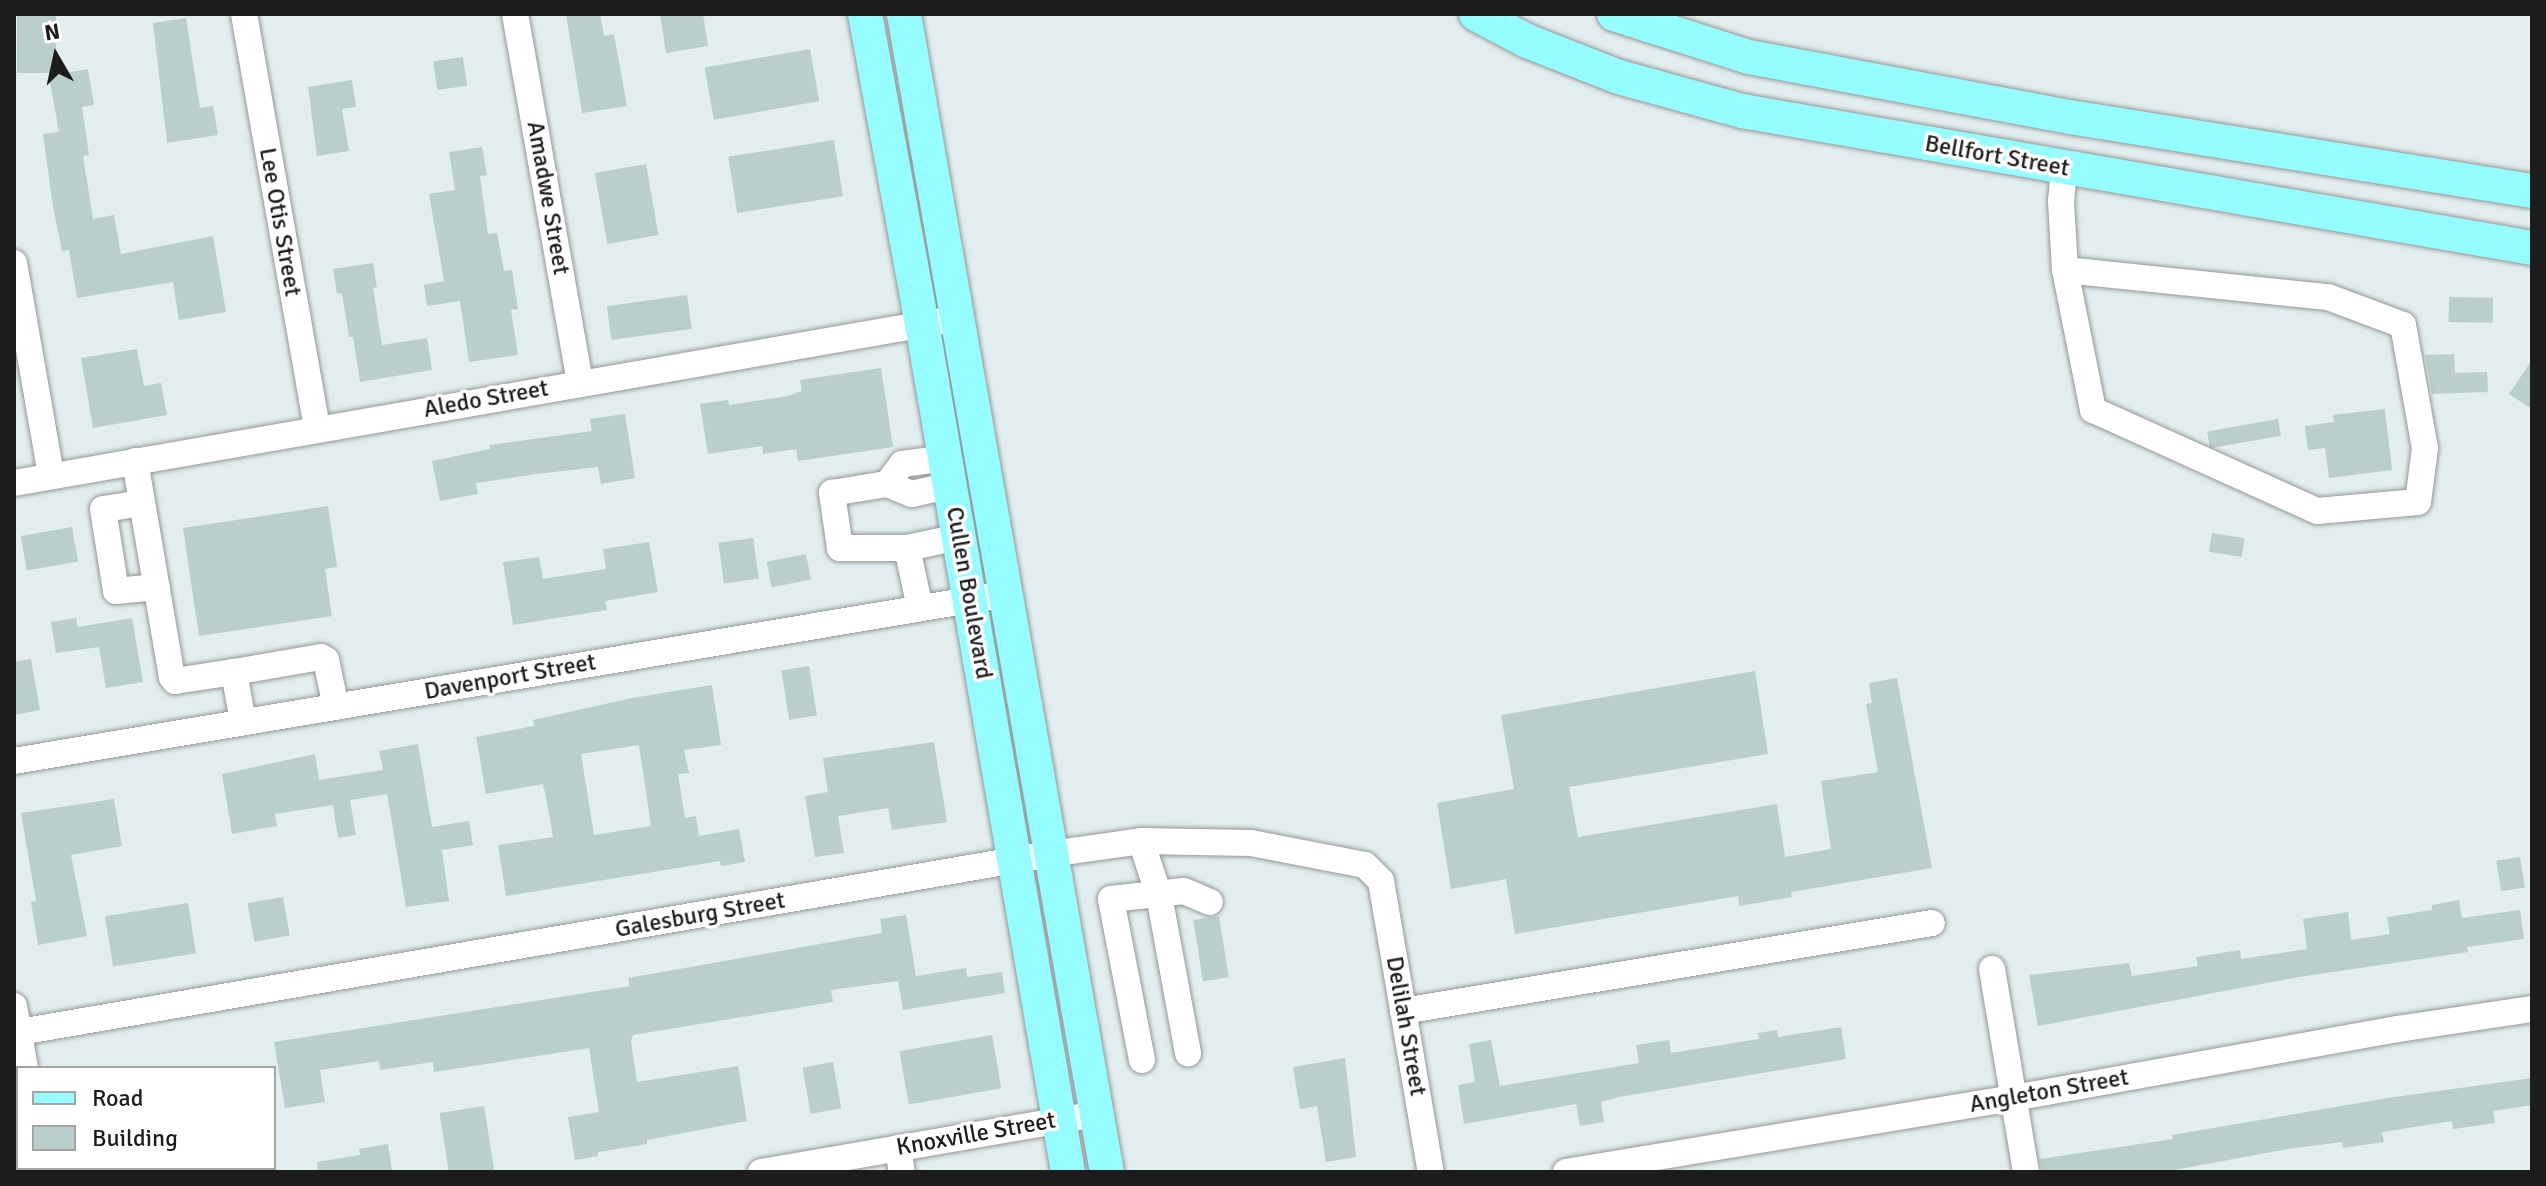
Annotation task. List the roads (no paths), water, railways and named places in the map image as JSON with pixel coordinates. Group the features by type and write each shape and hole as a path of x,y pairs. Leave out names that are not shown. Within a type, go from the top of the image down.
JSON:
{"main road":[{"name":"Cullen Boulevard","path":"865,14 948,471 1068,1172"},
{"name":"Cullen Boulevard","path":"904,14 1107,1172"},
{"name":"Bellfort Street","path":"1476,14 1527,41 1619,77 1742,111 2532,248"},
{"path":"1614,14 1749,57 2070,117 2532,191"},
{"path":"1742,111 1749,57"},
{"path":"2064,168 2070,117"},
{"path":"2380,223 2391,169"}],"street":[{"name":"Lee Otis Street","path":"244,14 317,430"},
{"name":"Amadwe Street","path":"515,14 580,383"},
{"path":"2064,168 2061,201 2065,270 2093,410 2317,511 2418,502 2425,448 2403,325 2328,297 2065,270"},
{"path":"14,263 51,476"},
{"name":"Aledo Street","path":"14,483 959,318"},
{"path":"135,461 175,681 321,657 326,660 336,707"},
{"path":"948,471 902,464 887,484 832,493 840,548 907,548 959,537"},
{"path":"142,503 103,509 116,591 157,587"},
{"path":"907,548 920,608"},
{"name":"Davenport Street","path":"14,761 1006,594"},
{"path":"234,672 243,722"},
{"path":"1141,841 1159,895 1188,1053"},
{"name":"Galesburg Street","path":"17,1033 1050,854 1141,841 1251,843 1365,865 1381,881"},
{"name":"Delilah Street","path":"1381,881 1431,1172"},
{"path":"1142,1060 1111,899 1184,891 1210,902"},
{"path":"1403,1011 1932,923"},
{"path":"1992,969 2026,1172"},
{"path":"14,1006 25,1066"},
{"name":"Angleton Street","path":"1566,1172 2014,1098 2398,1029 2532,1009"},
{"name":"Knoxville Street","path":"761,1172 900,1160 1059,1120 1097,1114"}]}
